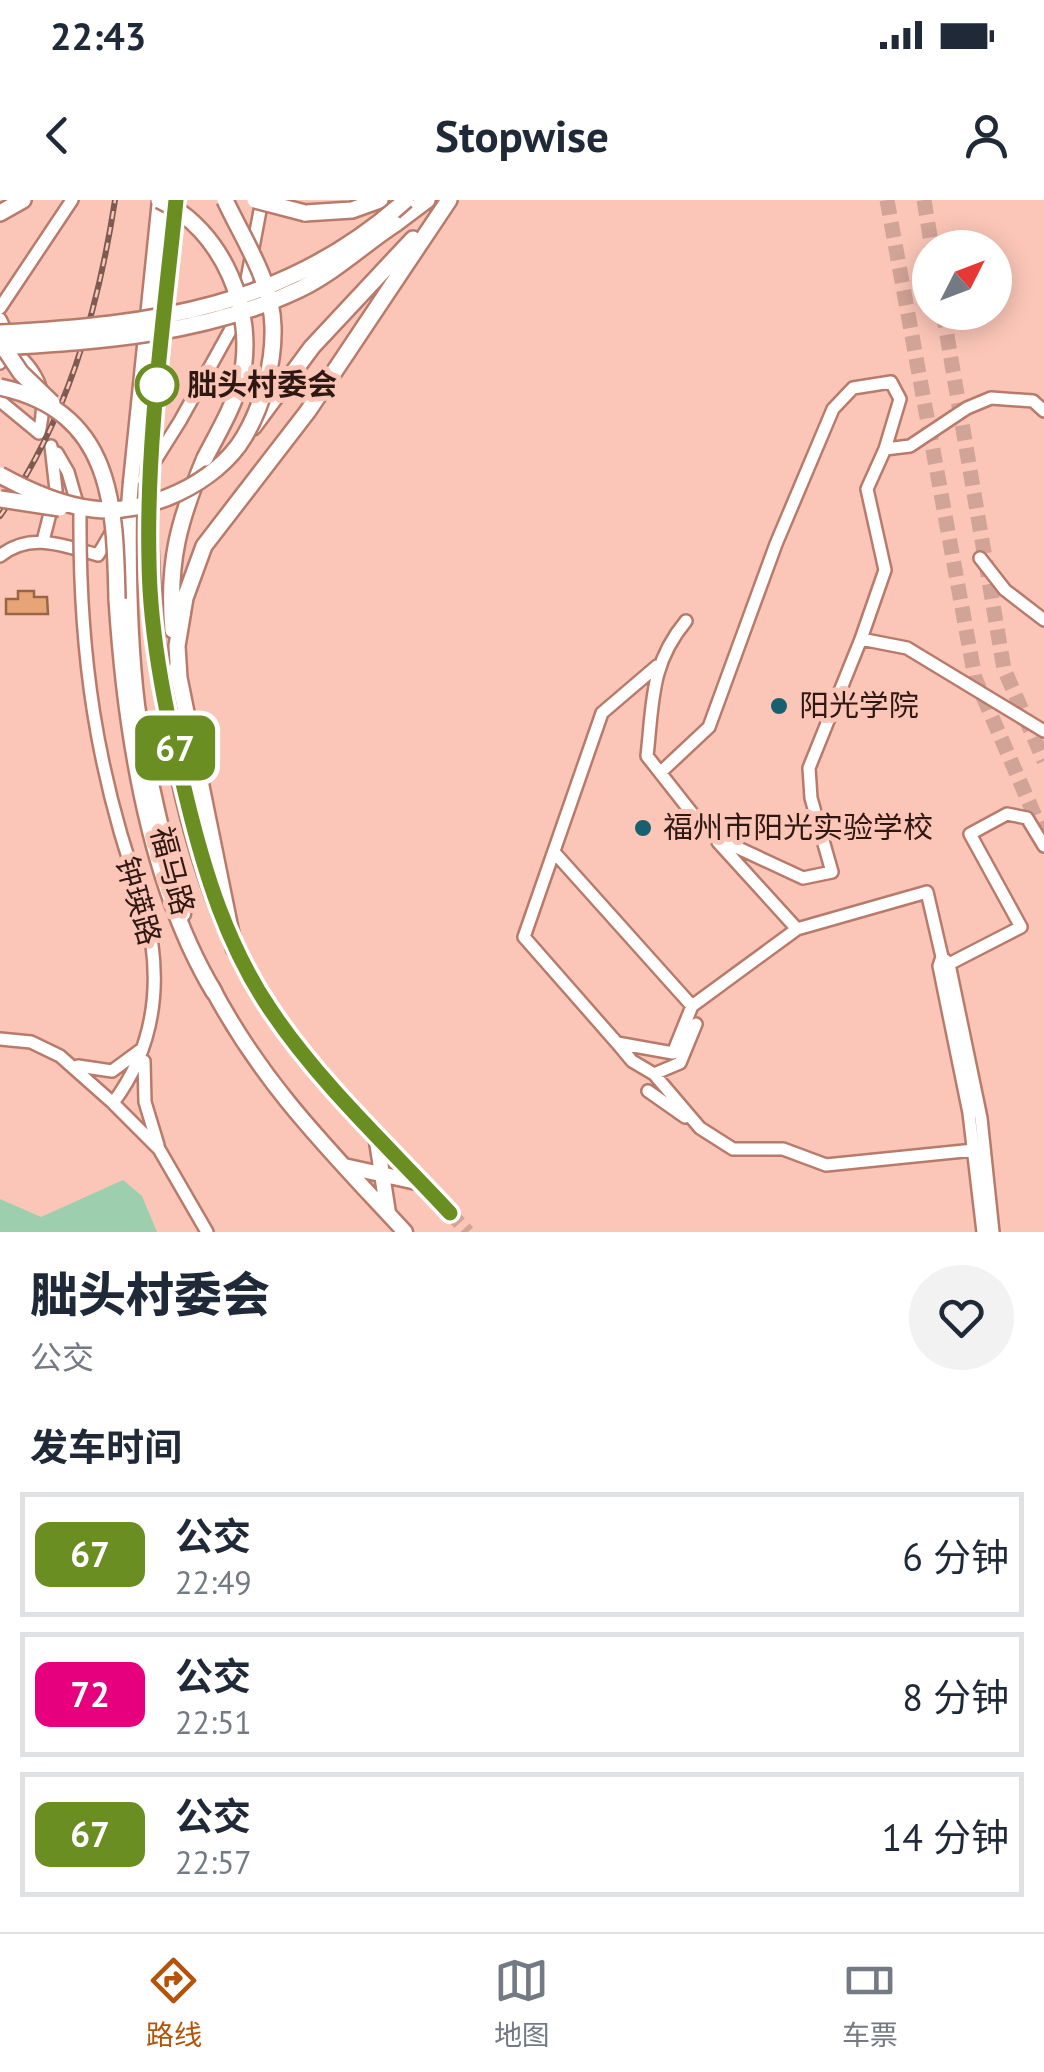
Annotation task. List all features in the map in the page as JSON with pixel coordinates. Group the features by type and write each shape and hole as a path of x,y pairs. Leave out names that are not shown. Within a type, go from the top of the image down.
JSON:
{"highway":[{"path":"0,213 23,200"},
{"path":"160,200 189,220 208,240 233,281 245,346 241,378 181,515 170,594 179,678 234,948"},
{"path":"210,200 226,214 257,264"},
{"path":"225,200 257,264 272,310 272,350 264,388 244,437"},
{"path":"258,200 284,210 319,213 352,210 380,200"},
{"path":"2,342 135,323 221,304 268,288 327,258 406,200"},
{"path":"2,342 145,334 254,308 338,268 427,200"},
{"path":"179,678 177,646 189,581 204,546 308,411 448,200"},
{"path":"0,499 88,512 137,506 178,493 215,467 244,437 312,347 448,200"},
{"path":"2,342 21,373 75,425 98,462 115,513 117,599 132,736 177,916 195,960 214,992"},
{"path":"0,387 37,401 75,425"},
{"path":"0,476 88,512"}],"main road":[{"name":"福马路","path":"160,200 129,506 130,628 138,706 159,824 186,926 234,1030 271,1085 405,1232"},
{"name":"福马路","path":"176,200 150,456 148,564 155,642 178,764 207,882 234,948 278,1021 450,1213"},
{"path":"344,1166 371,1161 377,1149 376,1134"},
{"path":"376,1134 388,1214"},
{"path":"344,1166 422,1183"},
{"path":"388,1214 390,1199 397,1188 408,1182 422,1183"}],"street":[{"path":"0,308 72,200"},
{"path":"0,556 18,544 43,541 98,555 180,422 241,311 258,200"},
{"path":"0,319 6,328 0,363"},
{"path":"2,342 20,355 40,384 46,404 39,433"},
{"path":"661,772 709,727 776,544 833,409 852,388 891,382 900,399 867,490 886,570 809,768 811,798 832,872 804,878 721,840 694,818"},
{"path":"885,449 910,446 990,398 1033,401 1044,410"},
{"name":"钟瑛路","path":"0,401 51,446 88,512 82,641 94,726 121,842 144,905 156,980 145,1046 135,1070 113,1103"},
{"path":"43,541 56,490 51,446"},
{"path":"980,558 1005,590 1044,620"},
{"path":"686,621 668,643 657,666 647,756 694,818 798,930"},
{"path":"860,638 906,648 993,704 1044,731"},
{"path":"657,666 602,712 524,937 632,1061 654,1074 700,1128"},
{"path":"983,1232 986,1209 974,1111 939,966 1020,927 970,834 1007,814 1027,818 1044,846"},
{"path":"554,852 692,1006"},
{"path":"617,1042 672,1054 692,1006 798,930 927,892 945,960"},
{"path":"654,1074 680,1064 696,1024"},
{"path":"0,1039 31,1042 93,1071 112,1071 145,1046"},
{"path":"145,1046 144,1090 159,1149"},
{"path":"67,1061 159,1149 207,1232"},
{"path":"648,1091 734,1149 783,1149 826,1166 974,1150"},
{"path":"974,1111 974,1150 993,1232"}],"green space":[{"path":"123,1180 142,1196 157,1232 0,1232 0,1199 41,1217"}],"building":[{"path":"18,591 34,591 34,597 47,597 48,614 6,614 6,599 18,599"}],"tunnel":[{"path":"887,200 975,678 1044,837"},
{"path":"924,200 929,230"},
{"path":"946,330 1004,669 1044,761"},
{"path":"450,1213 468,1232"}],"railway":[{"path":"0,516 43,443 76,365 99,283 115,200"}],"bus line":[{"name":"67","path":"176,200 150,456 148,564 155,642 178,764 207,882 234,948 270,1009 324,1078 450,1213"}],"place":[{"name":"胐头村委会","path":"157,385"},
{"name":"阳光学院","path":"779,706"},
{"name":"福州市阳光实验学校","path":"643,828"}]}
